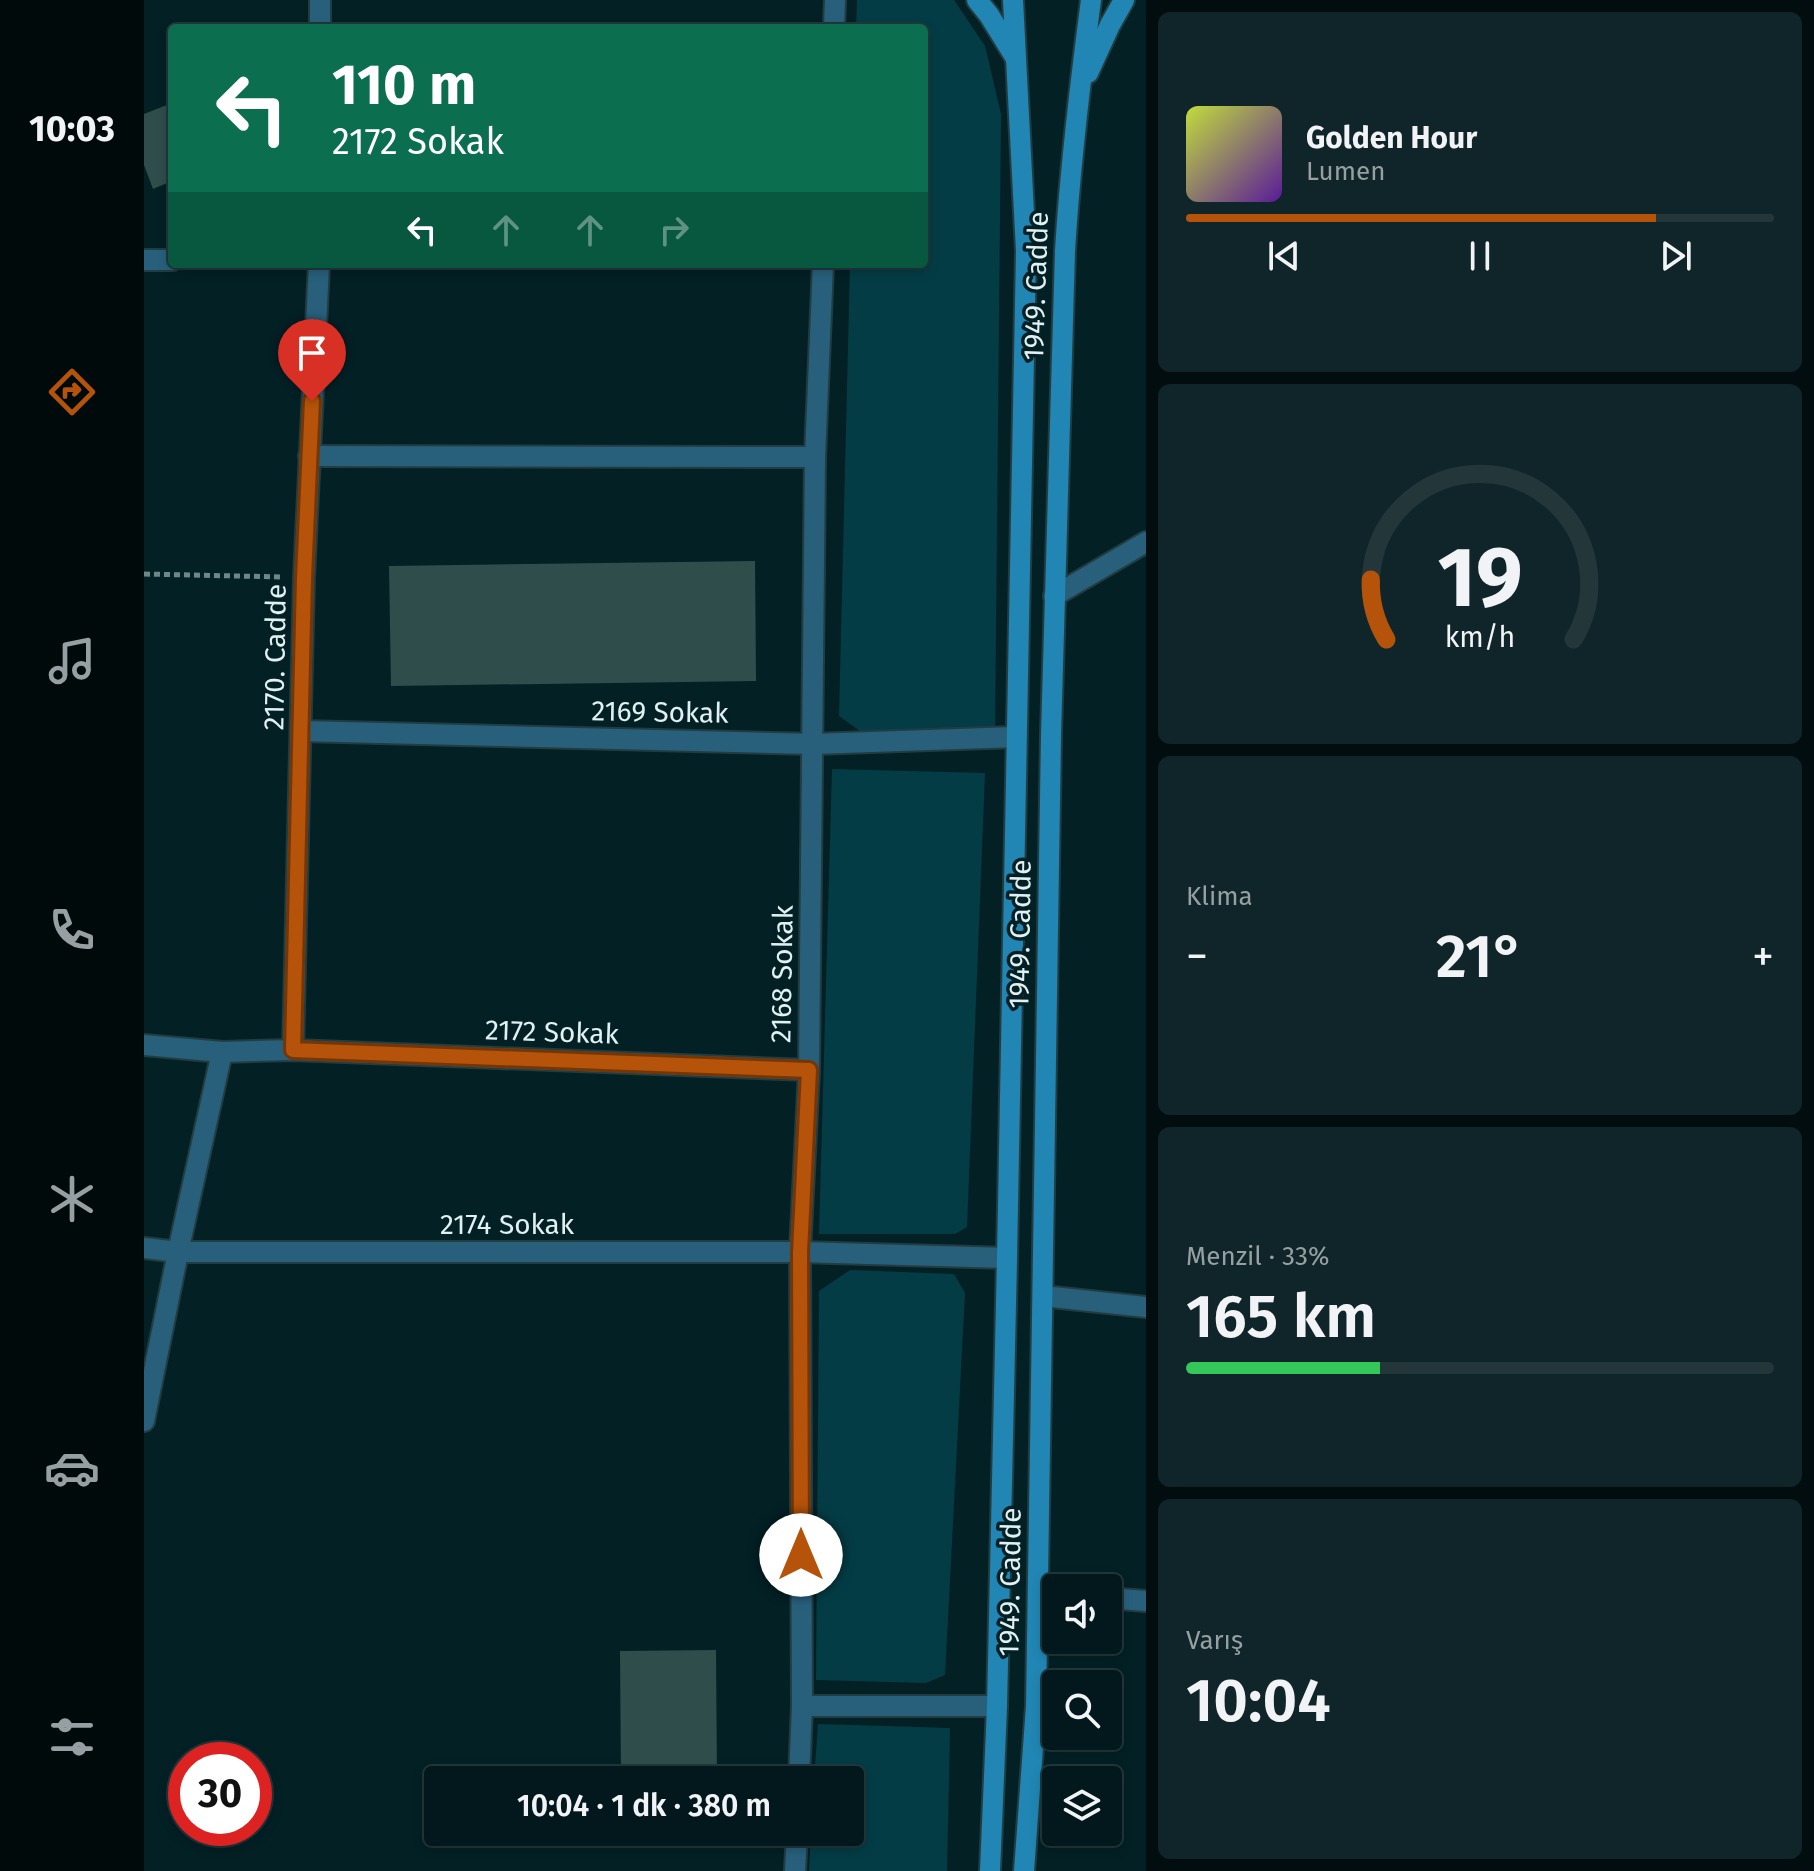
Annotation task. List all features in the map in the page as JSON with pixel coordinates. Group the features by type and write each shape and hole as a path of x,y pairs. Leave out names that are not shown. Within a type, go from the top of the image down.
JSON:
{"street":[{"path":"320,0 320,24"},
{"path":"834,24 835,0"},
{"path":"977,0 1017,59"},
{"name":"1949. Cadde","path":"990,1871 997,1706 1007,1258 1026,251 1013,0"},
{"name":"1949. Cadde","path":"1047,1574 1043,1296 1054,596 1068,197 1091,0"},
{"path":"1079,95 1124,0"},
{"path":"144,260 168,260"},
{"name":"2170. Cadde","path":"293,1050 304,578 319,268"},
{"name":"2168 Sokak","path":"800,1766 800,1252 809,1070 815,457 823,268"},
{"path":"309,456 815,457"},
{"path":"1054,596 1146,542"},
{"name":"2169 Sokak","path":"301,731 813,744 1016,737"},
{"name":"2172 Sokak","path":"144,1045 222,1052 293,1050 809,1070"},
{"path":"144,1421 222,1052"},
{"name":"2174 Sokak","path":"144,1248 178,1252 800,1252 1007,1258"},
{"path":"1043,1296 1146,1307"},
{"path":"1122,1599 1146,1601"},
{"name":"1949. Cadde","path":"1024,1871 1042,1645"},
{"path":"802,1706 997,1706"},
{"path":"795,1871 796,1846"}],"path":[{"path":"144,574 304,578"}],"shaded area":[{"path":"857,0 954,0 985,46 1001,114 995,734 864,734 839,716 850,268 928,268 928,24 856,24"},
{"path":"832,769 985,773 967,1227 955,1234 819,1234"},
{"path":"850,1270 954,1274 965,1293 945,1675 926,1683 816,1680 819,1291"},
{"path":"818,1724 950,1728 947,1871 809,1871 810,1846 864,1846 864,1766 815,1766"}],"building":[{"path":"168,105 168,183 153,189 144,165 144,114"},
{"path":"755,561 756,681 391,686 389,566"},
{"path":"716,1650 717,1766 621,1766 620,1651"}],"route":[{"path":"312,401 304,578 293,1050 809,1070 800,1252 801,1555"}]}
